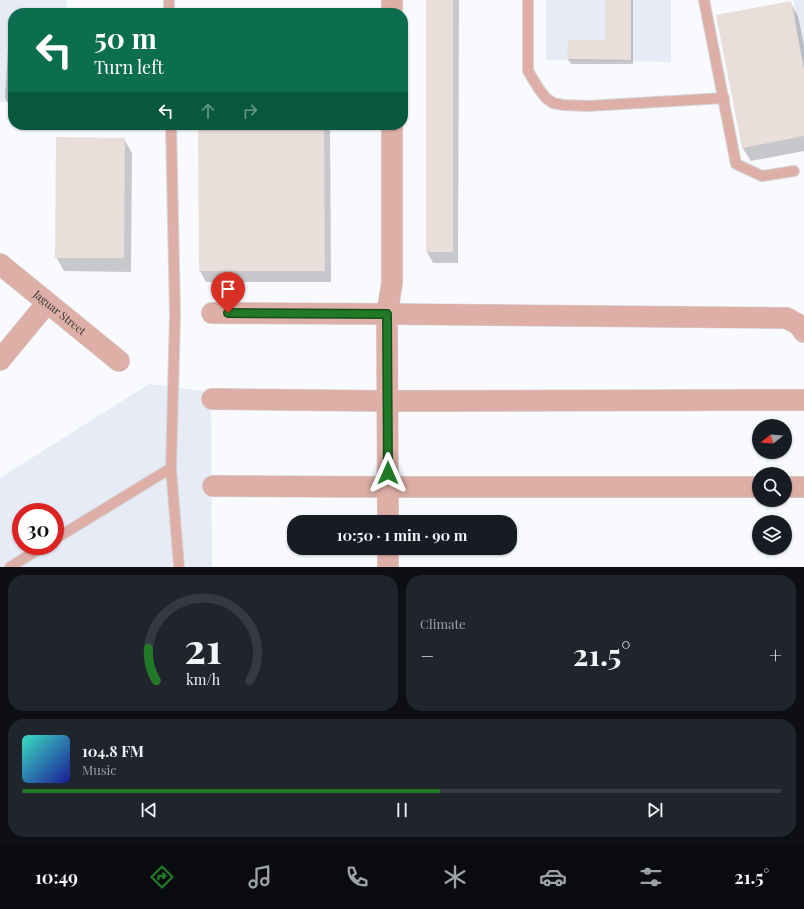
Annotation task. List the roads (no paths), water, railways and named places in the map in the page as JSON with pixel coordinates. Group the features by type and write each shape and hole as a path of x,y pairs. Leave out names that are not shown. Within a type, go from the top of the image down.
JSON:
{"street":[{"path":"388,515 387,314 392,283 392,130"},
{"name":"Jaguar Street","path":"0,264 119,361"},
{"path":"0,360 47,303"},
{"path":"212,313 787,318 799,325 804,332"},
{"path":"212,399 387,401 804,400"},
{"path":"213,486 752,487"},
{"path":"792,487 804,487"},
{"path":"388,555 388,567"}],"lane":[{"path":"528,0 528,70 539,89 546,98 553,103 588,106 724,98"},
{"path":"704,0 736,164 762,176 794,171"},
{"path":"171,130 175,315 171,468 179,567"},
{"path":"64,533 171,468"},
{"path":"10,567 29,555"}]}
